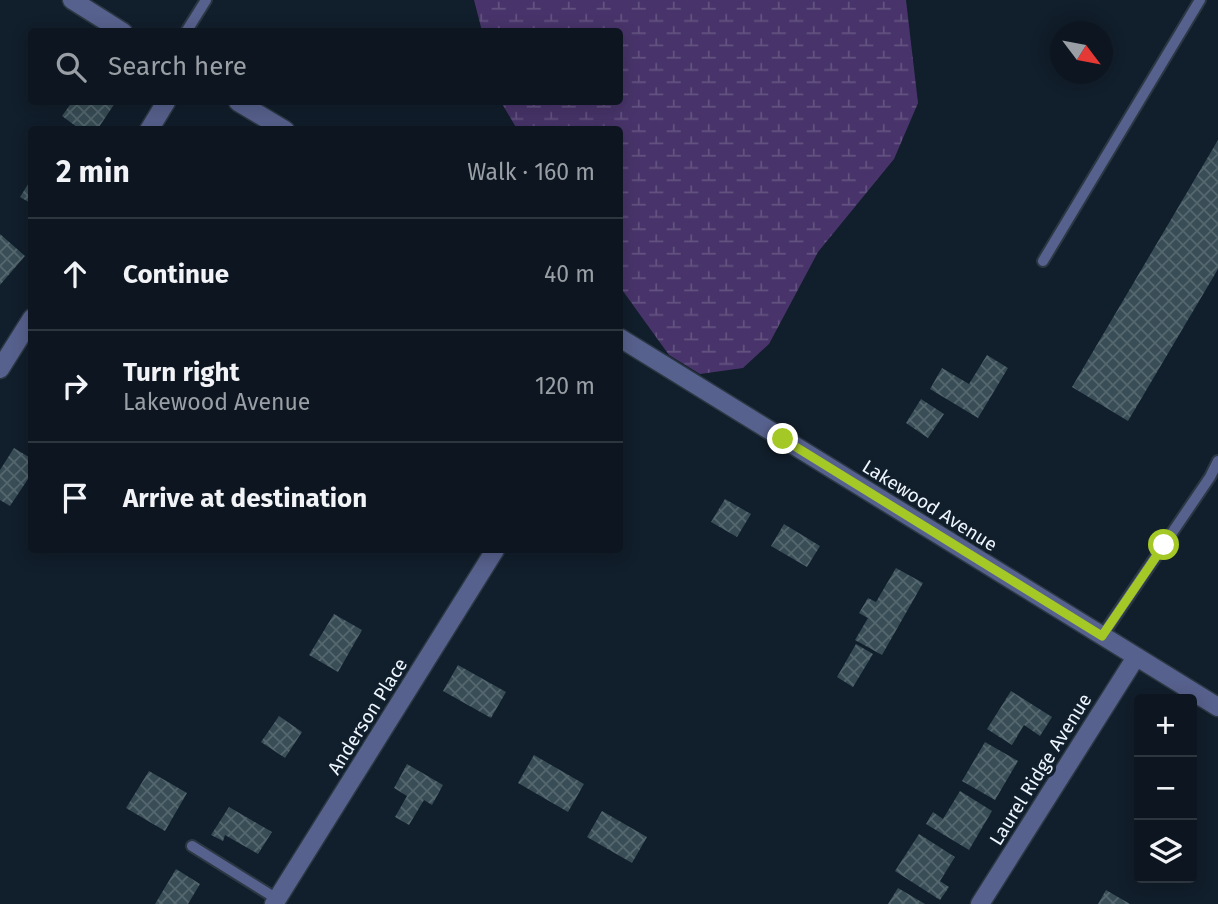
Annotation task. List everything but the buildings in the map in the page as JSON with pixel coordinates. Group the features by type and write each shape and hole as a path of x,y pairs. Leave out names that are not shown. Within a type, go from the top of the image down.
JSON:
{"street":[{"path":"72,0 118,28"},
{"path":"151,126 164,105"},
{"path":"243,105 278,126"},
{"path":"0,369 28,324"},
{"name":"Lakewood Avenue","path":"623,343 1218,708"},
{"name":"Anderson Place","path":"276,902 493,553"},
{"name":"Laurel Ridge Avenue","path":"980,904 1136,657"}],"lane":[{"path":"188,28 206,0"},
{"path":"1043,261 1200,0"},
{"path":"1102,636 1218,461"},
{"path":"192,846 276,902"}],"green space":[{"path":"474,0 906,0 918,103 894,159 818,252 769,344 743,368 700,374 669,355 623,291 623,126 515,126 503,105 623,105 623,28 481,28"}],"route":[{"path":"783,439 1102,636 1164,545"}]}
